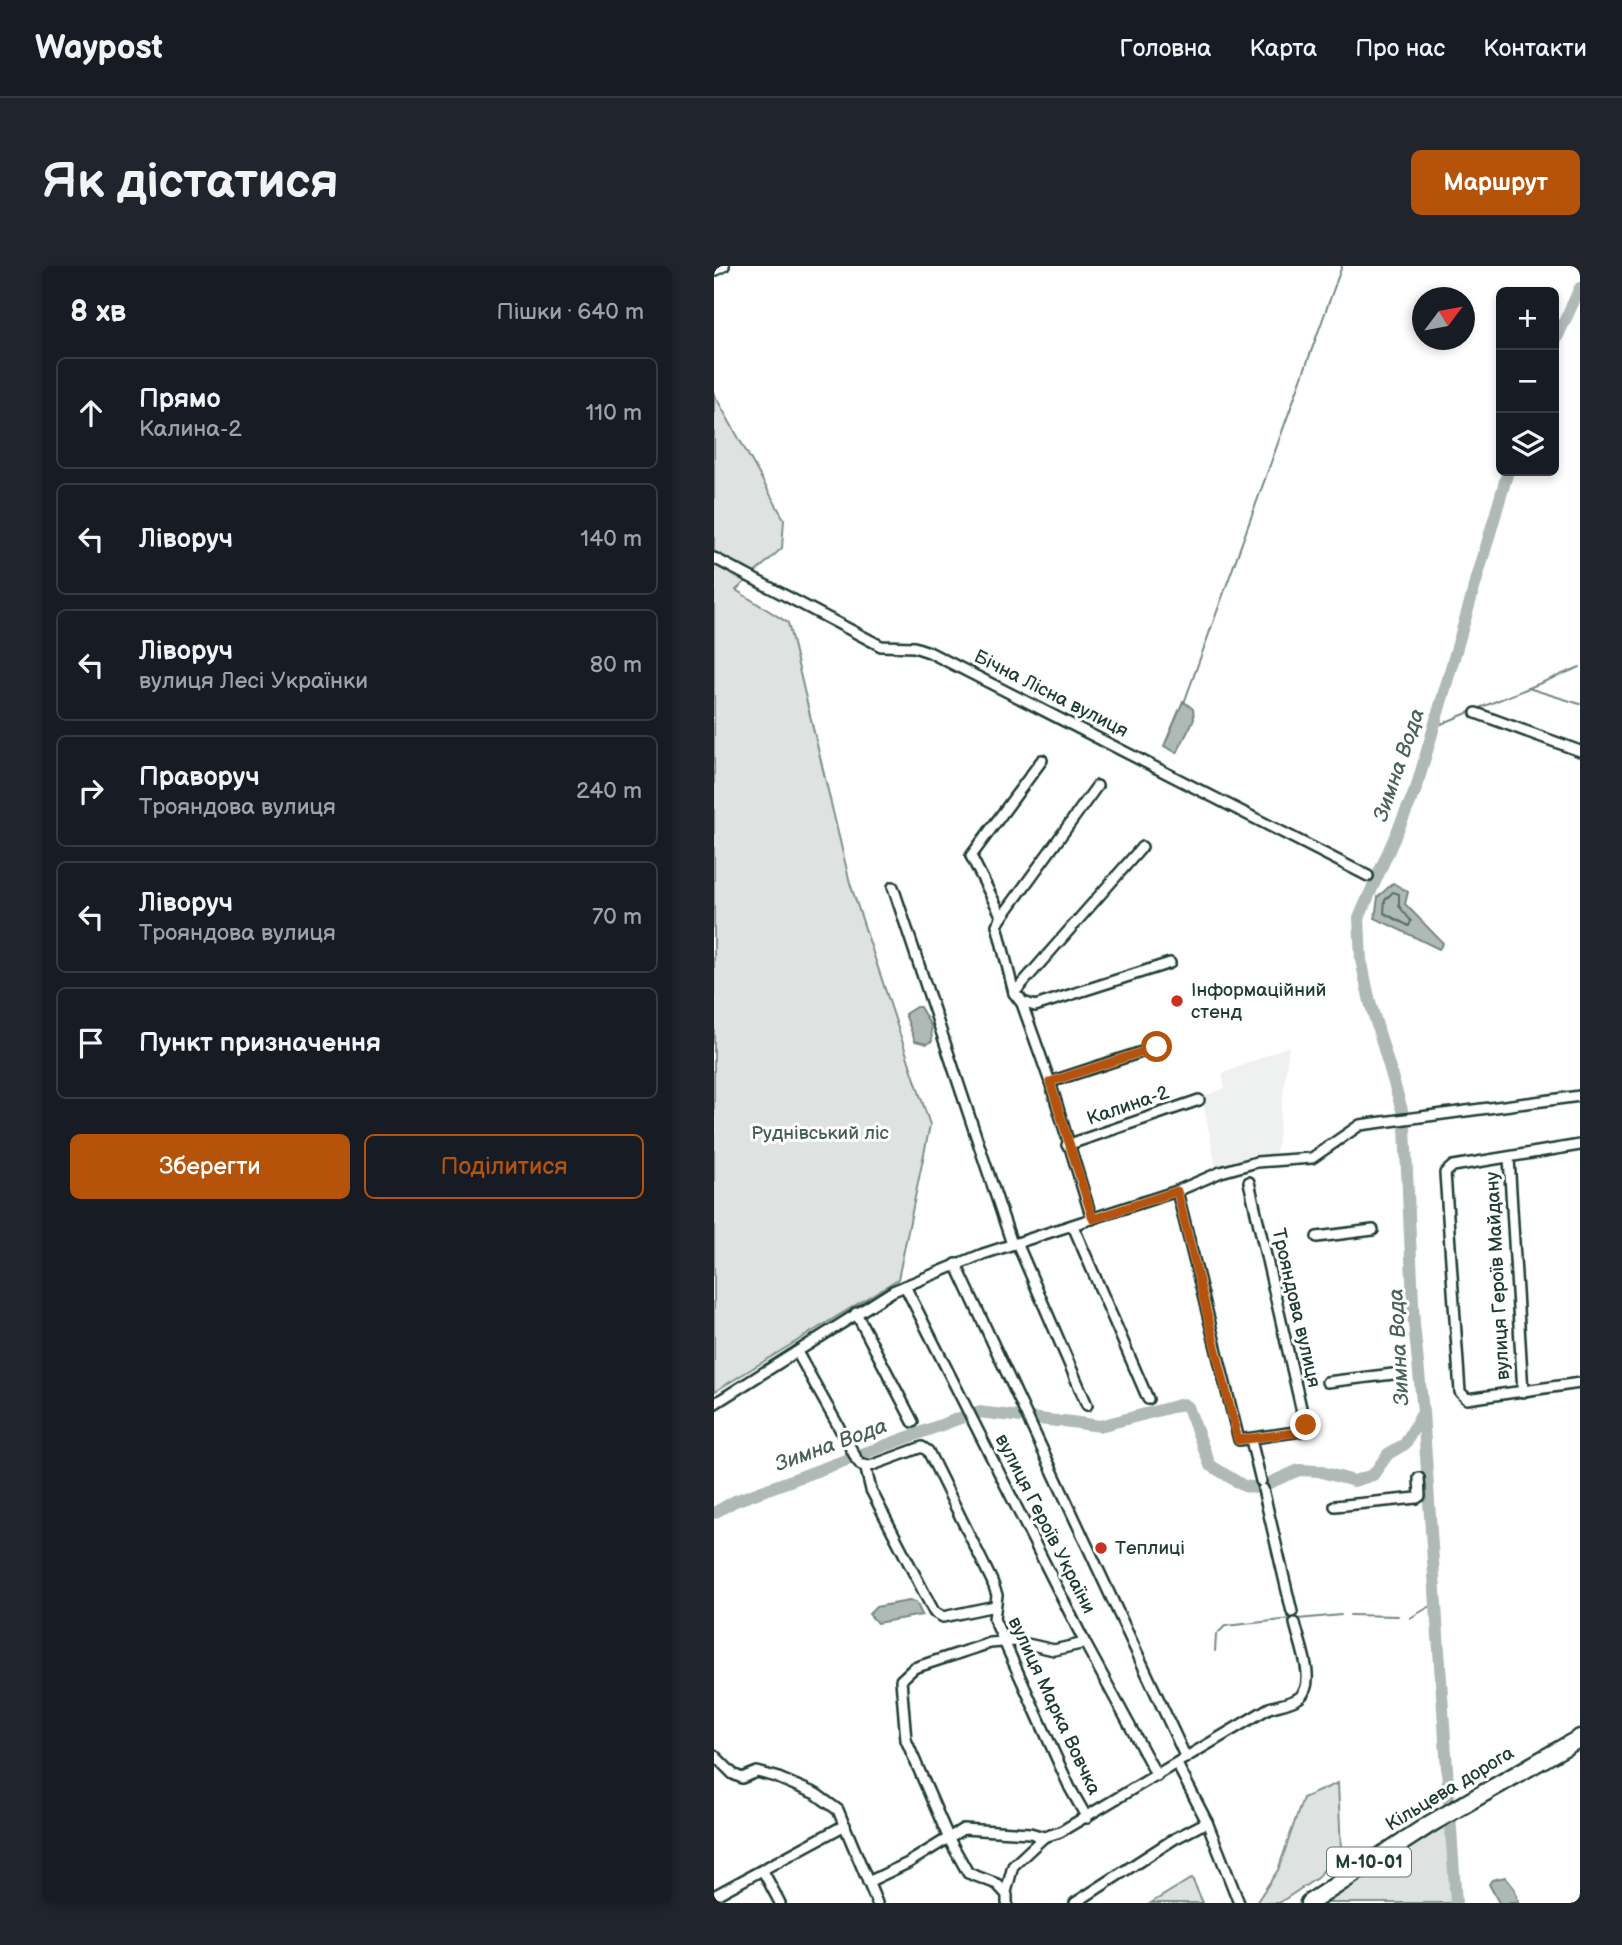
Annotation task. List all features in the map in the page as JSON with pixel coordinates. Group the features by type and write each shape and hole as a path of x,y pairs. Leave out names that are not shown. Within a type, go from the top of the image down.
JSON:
{"highway":[{"name":"Кільцева дорога","path":"1309,1903 1430,1824 1580,1738"}],"street":[{"path":"714,271 724,266"},
{"name":"Бічна Лісна вулиця","path":"714,558 881,646 914,647 929,652 1368,876"},
{"path":"1476,713 1580,751"},
{"path":"1002,917 971,856 1042,760"},
{"path":"1093,1219 1067,1145 1050,1082 1017,994 997,925 1097,786"},
{"path":"1017,994 1142,847"},
{"path":"893,887 1014,1243 1087,1405"},
{"path":"1017,994 1035,1006 1170,963"},
{"path":"1050,1082 1157,1047"},
{"path":"714,1404 856,1313 905,1286 1014,1243 1073,1226 1257,1162 1312,1158 1360,1125 1580,1096"},
{"name":"Калина-2","path":"1067,1145 1199,1100"},
{"path":"1580,1145 1453,1166 1445,1172 1460,1392 1467,1399 1580,1382"},
{"name":"вулиця Героїв Майдану","path":"1509,1158 1523,1392"},
{"name":"Трояндова вулиця","path":"1249,1182 1306,1425 1301,1432 1251,1440"},
{"path":"1177,1191 1238,1440 1251,1440 1292,1612"},
{"path":"1073,1226 1148,1398"},
{"path":"1317,1237 1373,1230"},
{"path":"956,1264 1182,1761 1239,1903"},
{"name":"вулиця Героїв України","path":"905,1286 1085,1643 1157,1776"},
{"path":"856,1313 913,1422"},
{"path":"797,1352 858,1460 934,1612 943,1617 995,1606"},
{"path":"1327,1382 1393,1374"},
{"name":"вулиця Марка Вовчка","path":"858,1460 922,1447 928,1451 992,1581 997,1595 994,1619 1070,1788 1087,1818"},
{"path":"1335,1506 1417,1498 1420,1496 1419,1478"},
{"path":"1007,1903 1006,1892 1013,1866 1044,1837 1087,1818 1269,1708 1299,1699 1307,1679 1295,1623"},
{"path":"1006,1892 997,1884 968,1873 949,1839 906,1740 901,1679 914,1668 976,1646 1004,1641 1054,1650 1085,1643"},
{"path":"714,1755 733,1774 742,1778 757,1772 816,1794 838,1810 877,1903"},
{"path":"1075,1903 1174,1839 1208,1822"},
{"path":"714,1896 845,1825"},
{"path":"868,1882 963,1829 1030,1833 1044,1837"},
{"path":"764,1871 780,1903"}],"shaded area":[{"path":"1289,1046 1276,1153 1217,1173 1202,1097 1225,1088 1222,1074"}],"green space":[{"name":"Руднівський ліс","path":"714,394 784,519 782,548 736,590 788,623 850,883 930,1125 898,1279 714,1392"},
{"path":"1338,1783 1341,1850 1317,1878 1279,1903 1256,1903 1278,1870 1303,1798"},
{"path":"1447,1825 1453,1903 1322,1903"},
{"path":"1192,1878 1203,1903 1151,1903"}],"water":[{"path":"1183,701 1193,709 1194,719 1177,753 1164,746"},
{"path":"1393,883 1408,892 1405,904 1443,943 1439,949 1375,918 1378,897"},
{"path":"920,1007 931,1026 932,1041 927,1044 915,1041 905,1014"},
{"path":"916,1602 922,1615 877,1623 869,1614 876,1607"},
{"path":"1505,1877 1514,1888 1519,1903 1499,1903 1489,1884 1492,1880"}],"waterway":[{"path":"1184,703 1342,266"},
{"name":"Зимна Вода","path":"1559,333 1580,288"},
{"name":"Зимна Вода","path":"1402,1110 1370,1002 1361,960 1359,918 1416,789 1507,476"},
{"path":"1477,709 1580,667"},
{"path":"1528,688 1580,704"},
{"path":"1434,727 1472,711"},
{"name":"Зимна Вода","path":"1064,1421 1100,1426 1183,1404 1188,1407 1210,1465 1244,1486 1258,1488 1299,1470 1318,1471 1354,1481 1373,1475 1388,1454 1405,1444 1423,1412 1414,1324 1405,1127"},
{"name":"Зимна Вода","path":"978,1412 1057,1421"},
{"path":"1423,1412 1456,1903"},
{"name":"Зимна Вода","path":"714,1513 735,1501 963,1417"},
{"path":"1410,1618 1436,1603"},
{"path":"1298,1619 1341,1615"},
{"path":"1350,1615 1398,1616"},
{"path":"1215,1651 1216,1635 1225,1626 1292,1619"}],"place":[{"name":"Інформаційний стенд","path":"1177,1001"},
{"name":"Теплиці","path":"1101,1548"}],"route":[{"path":"1157,1047 1050,1082 1067,1145 1093,1219 1177,1191 1181,1196 1238,1440 1301,1432 1306,1425"}]}
